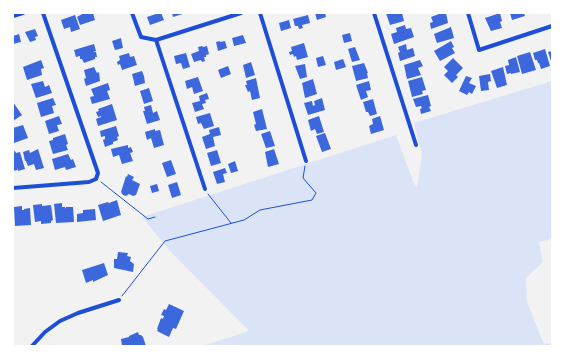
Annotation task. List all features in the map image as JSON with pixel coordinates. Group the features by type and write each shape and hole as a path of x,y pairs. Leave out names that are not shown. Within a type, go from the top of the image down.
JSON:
{"street":[{"path":"13,16 24,13"},
{"path":"13,188 89,182 96,179 98,173 43,13"},
{"path":"132,13 141,37 156,40 241,13"},
{"path":"260,13 306,161"},
{"path":"374,13 416,145"},
{"path":"468,13 479,50 552,26"},
{"path":"156,40 205,189"},
{"path":"32,346 45,332 60,321 78,313 120,300"}],"path":[{"path":"120,300 165,241 244,220 260,210 312,200 316,193 303,178 306,161"},
{"path":"96,179 108,186 148,218 156,217"},
{"path":"205,189 231,223"}],"shaded area":[{"path":"552,81 552,239 539,242 543,262 526,278 527,302 544,344 552,343 552,346 202,346 249,331 170,251 142,217 396,135 417,188 422,154 414,123"}],"building":[{"path":"84,13 93,13 95,20 80,25 77,17"},
{"path":"161,13 164,20 150,25 147,17"},
{"path":"172,13 186,13 173,17"},
{"path":"315,13 325,13 326,17 317,20"},
{"path":"386,13 402,13 404,21 390,25"},
{"path":"439,13 446,13 448,23 431,29 430,23 433,22 431,17"},
{"path":"500,13 502,28 491,31 485,18"},
{"path":"510,13 524,13 525,16 512,20"},
{"path":"75,15 80,29 71,32 70,27 64,29 61,20"},
{"path":"308,15 310,23 302,25 303,28 299,29 298,26 295,26 293,19"},
{"path":"289,20 291,28 281,31 279,23"},
{"path":"405,25 406,29 411,28 414,37 394,44 391,34 397,32 396,28"},
{"path":"451,27 454,38 437,43 434,34"},
{"path":"35,29 38,36 35,37 36,40 30,42 25,32"},
{"path":"350,33 352,41 344,43 342,35"},
{"path":"19,34 21,42 13,44 13,36"},
{"path":"243,35 246,43 234,46 232,38"},
{"path":"121,38 123,48 115,50 112,41"},
{"path":"225,41 227,48 218,51 216,42"},
{"path":"451,41 454,47 452,48 455,53 440,61 434,51"},
{"path":"304,43 308,57 297,60 296,56 294,57 293,54 290,55 289,52 292,51 291,47"},
{"path":"94,44 96,51 93,52 96,52 97,57 95,57 95,59 84,63 82,59 80,59 80,56 76,57 74,50"},
{"path":"406,44 407,50 413,48 415,56 400,61 398,53 400,52 398,47"},
{"path":"207,46 209,54 204,57 205,61 202,62 201,60 194,62 191,54 199,51 198,47"},
{"path":"355,47 360,60 352,62 348,49"},
{"path":"545,49 550,66 541,69 537,60 535,60 533,53"},
{"path":"552,51 552,64 548,52"},
{"path":"530,52 536,70 522,74 517,56"},
{"path":"129,53 130,57 134,56 137,65 122,70 120,64 118,65 117,62 120,60 119,56"},
{"path":"186,53 190,67 183,69 181,63 176,64 174,56"},
{"path":"323,56 326,65 318,67 316,58"},
{"path":"516,57 520,72 507,74 505,66 509,65 508,60"},
{"path":"453,58 463,68 456,75 458,77 452,83 444,75 448,71 444,67"},
{"path":"343,59 346,67 336,70 334,62"},
{"path":"41,60 44,68 41,69 42,75 27,80 23,67"},
{"path":"420,60 423,66 418,68 421,75 407,79 404,65"},
{"path":"251,62 255,75 246,78 243,65"},
{"path":"364,63 368,73 368,78 356,81 352,66"},
{"path":"305,64 307,77 300,79 295,66"},
{"path":"228,66 231,74 221,78 218,70"},
{"path":"94,67 97,73 99,72 100,81 86,86 84,70"},
{"path":"503,67 507,85 497,88 491,71"},
{"path":"142,71 145,83 135,86 132,74"},
{"path":"490,74 491,81 488,82 489,90 481,91 479,76"},
{"path":"466,76 472,78 469,83 476,86 472,94 469,92 467,95 459,91"},
{"path":"198,77 203,91 194,94 192,87 187,89 185,81"},
{"path":"422,77 426,90 422,91 423,94 412,97 408,81"},
{"path":"256,78 260,98 252,100 250,91 248,92 245,85 247,85 246,81"},
{"path":"313,79 317,94 305,98 302,83"},
{"path":"43,81 45,87 49,85 52,93 36,98 31,84"},
{"path":"369,81 371,90 366,91 368,97 361,100 356,85"},
{"path":"108,83 110,90 107,91 110,99 92,104 90,97 94,96 91,89"},
{"path":"149,88 153,101 144,104 140,91"},
{"path":"207,93 209,99 205,100 206,103 202,104 204,109 195,112 192,103 200,101 199,96"},
{"path":"428,95 431,106 429,107 431,111 421,114 421,106 416,107 413,99"},
{"path":"53,98 56,105 52,106 54,113 41,117 37,103"},
{"path":"322,98 325,110 308,115 304,103 312,101 313,106 315,105 314,101"},
{"path":"373,99 377,114 370,116 368,112 366,112 363,102"},
{"path":"13,102 22,115 13,121"},
{"path":"112,104 117,120 98,126 96,119 101,116 98,117 96,112 99,111 98,109"},
{"path":"151,105 153,113 157,111 160,120 147,124 143,111 145,111 144,107"},
{"path":"262,109 267,129 256,131 253,112"},
{"path":"210,113 214,126 204,129 201,123 198,124 196,117"},
{"path":"59,116 62,124 57,125 59,131 49,134 45,121"},
{"path":"319,116 324,132 317,134 315,129 311,131 308,120"},
{"path":"380,116 384,130 371,134 369,126 373,124 372,119"},
{"path":"23,125 28,138 14,143 13,128"},
{"path":"116,126 119,136 117,137 118,140 105,147 103,140 105,139 105,136 101,137 100,131"},
{"path":"219,127 221,135 213,137 215,146 206,149 202,137 210,134 209,130"},
{"path":"155,129 155,131 160,130 164,145 154,148 151,138 147,140 145,132"},
{"path":"270,131 275,146 266,148 261,134"},
{"path":"325,133 331,149 322,152 316,136"},
{"path":"65,134 68,150 53,154 49,141"},
{"path":"128,145 128,148 131,147 133,152 130,153 133,161 122,164 119,155 113,157 111,149"},
{"path":"38,149 44,168 36,170 34,164 28,166 23,152 29,150 30,153"},
{"path":"274,149 279,164 268,167 265,152"},
{"path":"217,150 221,163 211,166 207,153"},
{"path":"15,151 16,153 20,152 25,169 18,171 17,168 17,170 13,171 13,152"},
{"path":"68,154 71,160 73,159 76,167 66,170 65,167 55,170 52,159"},
{"path":"171,160 176,174 167,177 162,163"},
{"path":"235,161 238,171 231,173 228,164"},
{"path":"225,168 227,173 223,174 225,182 217,184 213,172"},
{"path":"128,174 134,177 132,180 140,184 136,195 133,196 129,194 126,196 123,195 121,192"},
{"path":"177,182 181,195 172,198 168,185"},
{"path":"157,184 159,191 152,193 150,186"},
{"path":"117,200 121,215 103,221 98,205 108,202 110,205 109,203"},
{"path":"62,203 62,207 65,207 65,209 66,207 73,207 74,222 56,223 54,204"},
{"path":"42,204 42,206 51,205 53,220 51,223 41,224 41,221 35,222 33,205"},
{"path":"22,206 22,210 30,208 31,225 15,226 14,207"},
{"path":"95,209 96,220 77,222 77,214 83,213 83,210"},
{"path":"118,252 128,253 127,256 131,257 130,261 134,264 133,272 114,268 114,259 117,259"},
{"path":"104,263 108,275 93,282 93,280 86,283 82,270"},
{"path":"169,304 184,311 176,329 173,328 169,337 157,331 157,329 161,318 163,319 164,316 161,315"},
{"path":"138,332 139,335 143,337 146,346 122,346 121,339"}]}
